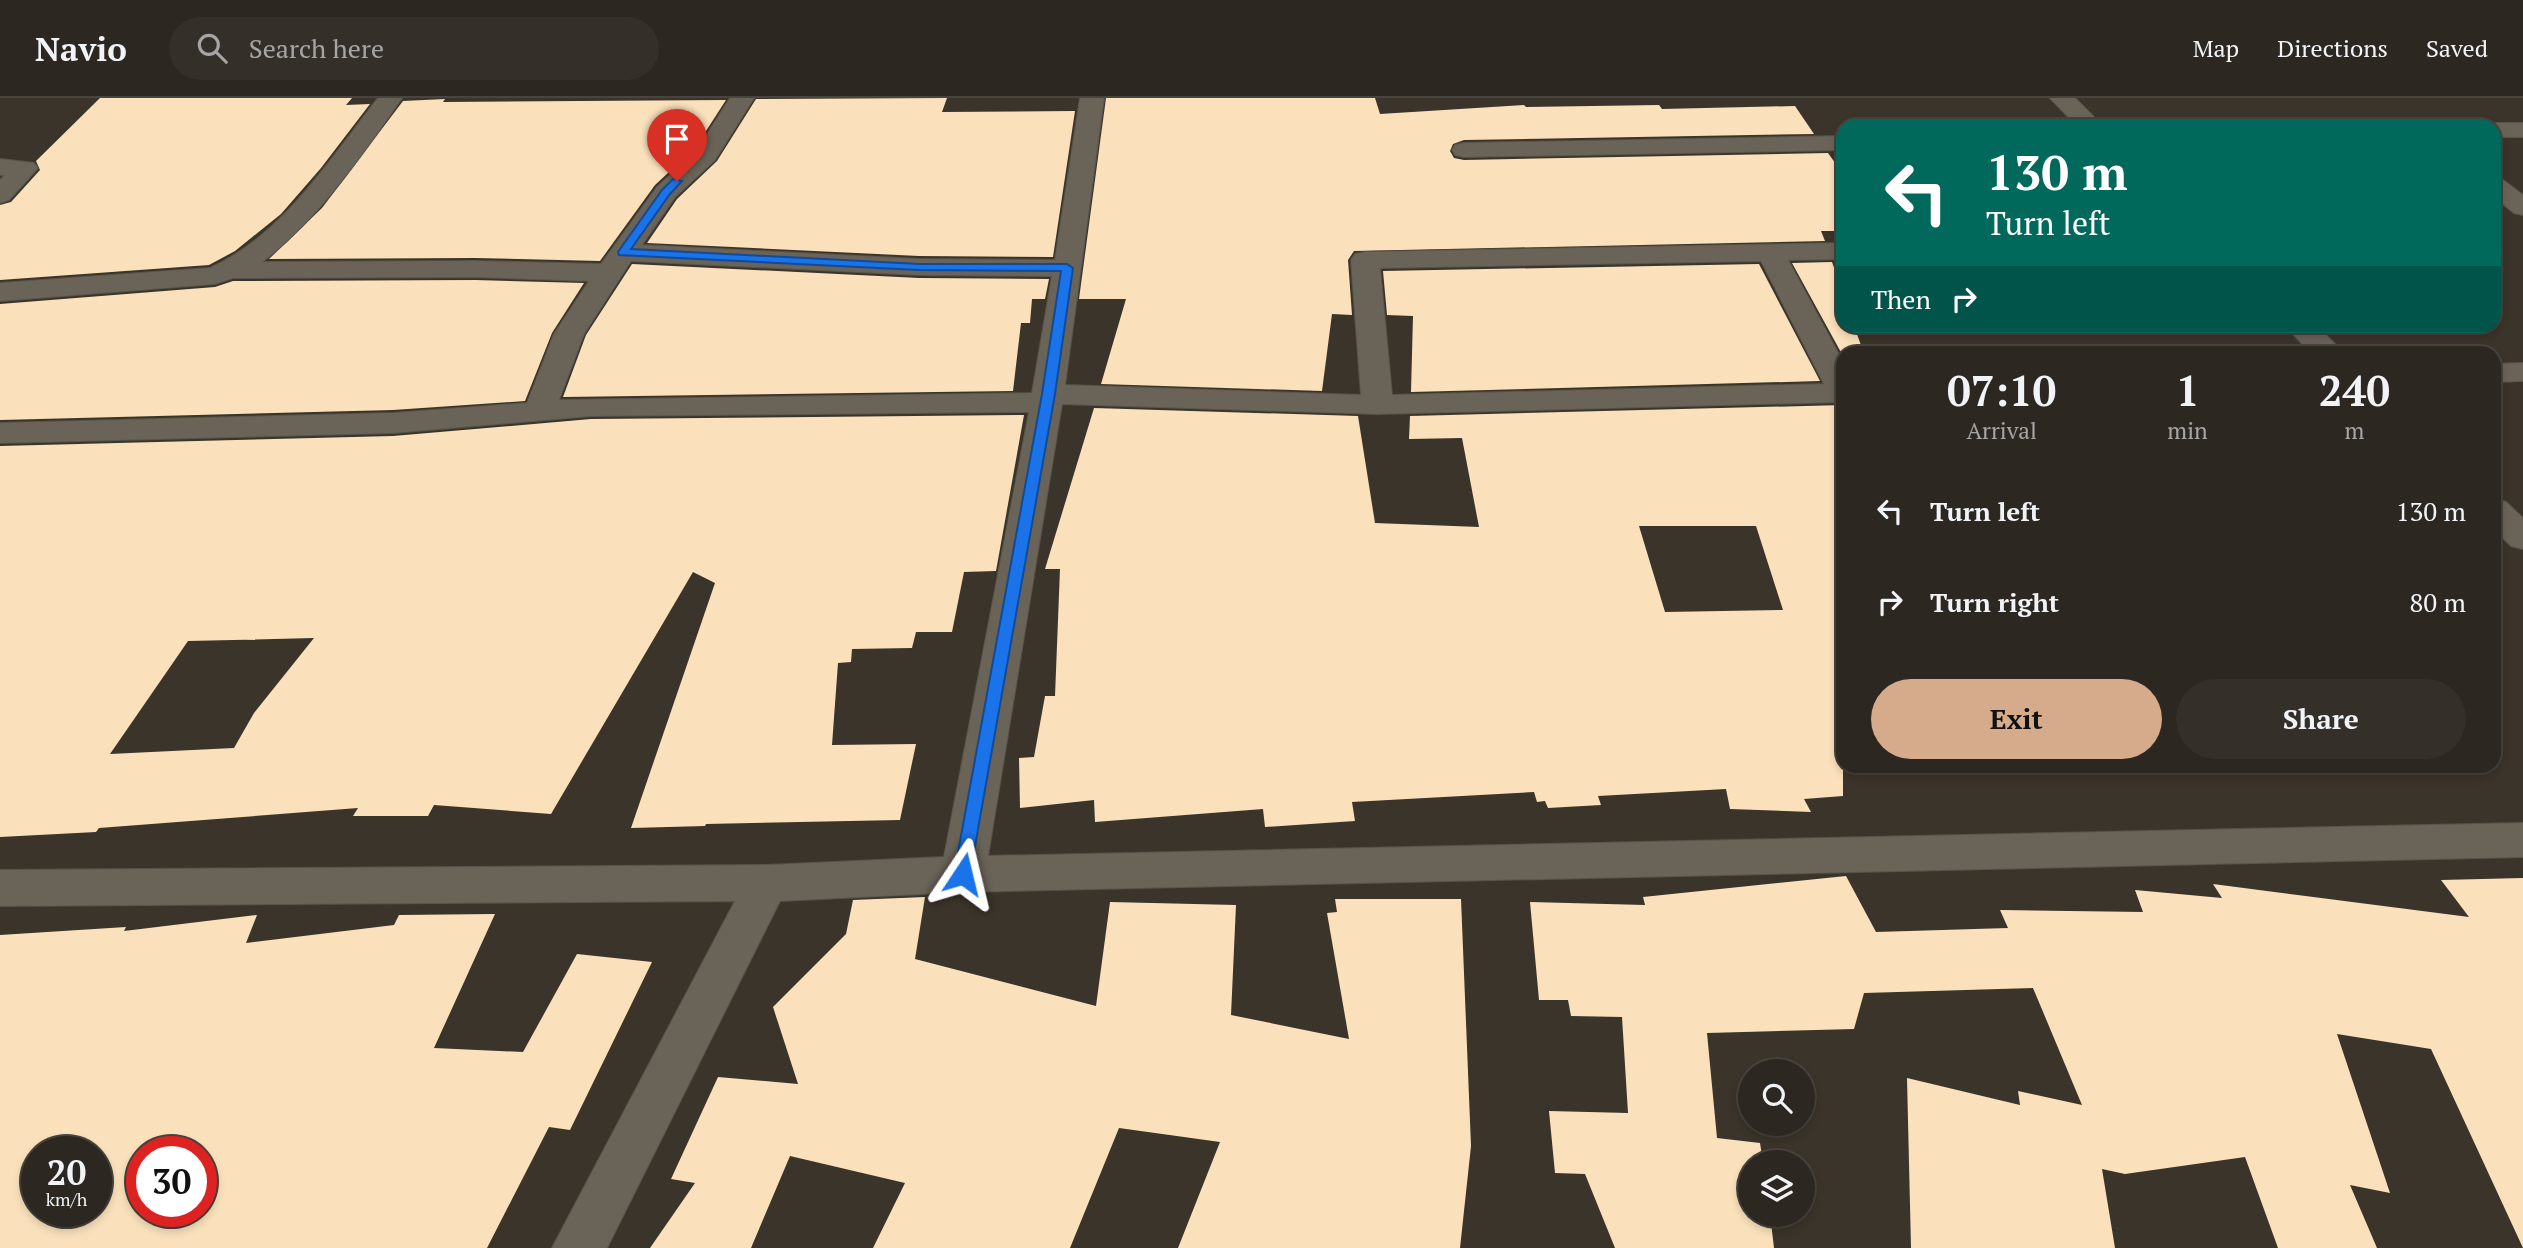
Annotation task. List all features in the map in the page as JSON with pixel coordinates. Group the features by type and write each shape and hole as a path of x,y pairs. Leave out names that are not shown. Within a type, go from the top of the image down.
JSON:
{"street":[{"path":"0,292 215,276 234,270 253,258 316,194 390,98"},
{"path":"540,410 569,334 666,192 706,155 742,98"},
{"path":"963,874 1047,398 1091,98"},
{"path":"2062,98 2084,119"},
{"path":"2501,130 2523,130"},
{"path":"1464,150 1836,143"},
{"path":"0,167 25,168 0,195"},
{"path":"2501,190 2523,207"},
{"path":"1377,405 1365,260 1836,251"},
{"path":"1770,252 1836,379"},
{"path":"234,270 475,269 616,262 1067,268"},
{"path":"2308,333 2321,346"},
{"path":"2501,373 2523,372"},
{"path":"0,433 393,423 591,407 1047,398 1377,405 1836,392"},
{"path":"2501,517 2523,538"},
{"path":"0,888 767,883 963,874 2523,840"},
{"path":"579,1248 767,883"}],"building":[{"path":"100,98 352,98 346,105 370,104 321,168 281,214 235,251 209,265 0,280 0,205 11,202 40,170 36,161"},
{"path":"947,98 942,112 1075,111 1053,257 919,256 647,243 677,199 717,161 756,99"},
{"path":"1106,98 1375,98 1380,114 1524,105 1659,105 1662,109 1795,106 1814,134 1464,140 1453,144 1450,151 1454,158 1464,160 1828,153 1836,164 1836,231 1821,231 1825,241 1354,251 1348,260 1352,315 1332,314 1322,391 1101,384 1126,299 1079,299"},
{"path":"445,99 443,102 726,100 695,148 655,185 600,261 475,258 269,259 322,208 403,101"},
{"path":"1832,262 1836,273 1836,333 1857,333 1861,346 1838,346 1792,263"},
{"path":"632,264 919,278 1049,279 1045,299 1032,299 1030,323 1021,323 1013,391 563,397 586,335"},
{"path":"1759,264 1820,381 1411,392 1413,316 1387,315 1383,271"},
{"path":"475,280 584,283 552,333 525,401 393,410 0,420 0,304 215,287 233,281"},
{"path":"1836,405 1836,773 1843,773 1843,796 1804,799 1811,812 1730,809 1726,789 1598,796 1601,805 1548,808 1545,801 1537,802 1534,792 1352,802 1355,821 1265,827 1263,809 1095,822 1094,800 1020,808 1019,758 1034,757 1045,696 1055,696 1060,569 1045,569 1094,408 1358,416 1375,523 1479,527 1462,438 1409,439 1410,416","holes":["1639,526 1756,526 1783,610 1665,612"]},
{"path":"1024,415 996,571 964,572 952,632 916,632 912,648 852,649 851,662 838,663 832,745 916,744 900,820 631,828 715,583 693,572 551,814 434,805 428,816 353,816 358,808 99,828 96,832 0,837 0,446 393,436 591,419","holes":["314,638 254,713 234,748 110,754 188,641"]},
{"path":"1846,876 1876,932 2008,928 2000,910 2143,912 2135,890 2222,898 2213,884 2469,917 2441,880 2523,878 2523,1248 2431,1049 2337,1034 2390,1193 2350,1185 2377,1248 2278,1248 2245,1157 2125,1174 2102,1169 2115,1248 1911,1248 1907,1078 2020,1105 2018,1091 2082,1105 2033,988 1864,993 1854,1029 1707,1033 1717,1138 1760,1143 1761,1150 1738,1150 1738,1227 1772,1227 1774,1248 1615,1248 1585,1174 1555,1173 1549,1111 1628,1113 1622,1017 1571,1016 1568,1000 1539,1000 1530,902 1645,905 1643,897"},
{"path":"925,897 915,959 1096,1006 1110,902 1236,905 1231,1015 1349,1039 1327,913 1337,912 1335,899 1461,899 1471,1146 1460,1248 1178,1248 1220,1142 1119,1128 1070,1248 873,1248 905,1183 790,1156 751,1248 650,1248 695,1183 671,1179 718,1077 798,1084 773,1007 846,934 853,900"},
{"path":"495,914 434,1048 523,1052 577,954 652,962 570,1130 549,1127 487,1248 0,1248 0,935 126,927 124,931 257,915 246,943 394,925 399,915"}],"route":[{"path":"677,181 623,252 919,267 1067,268 1048,394 963,874"}]}
